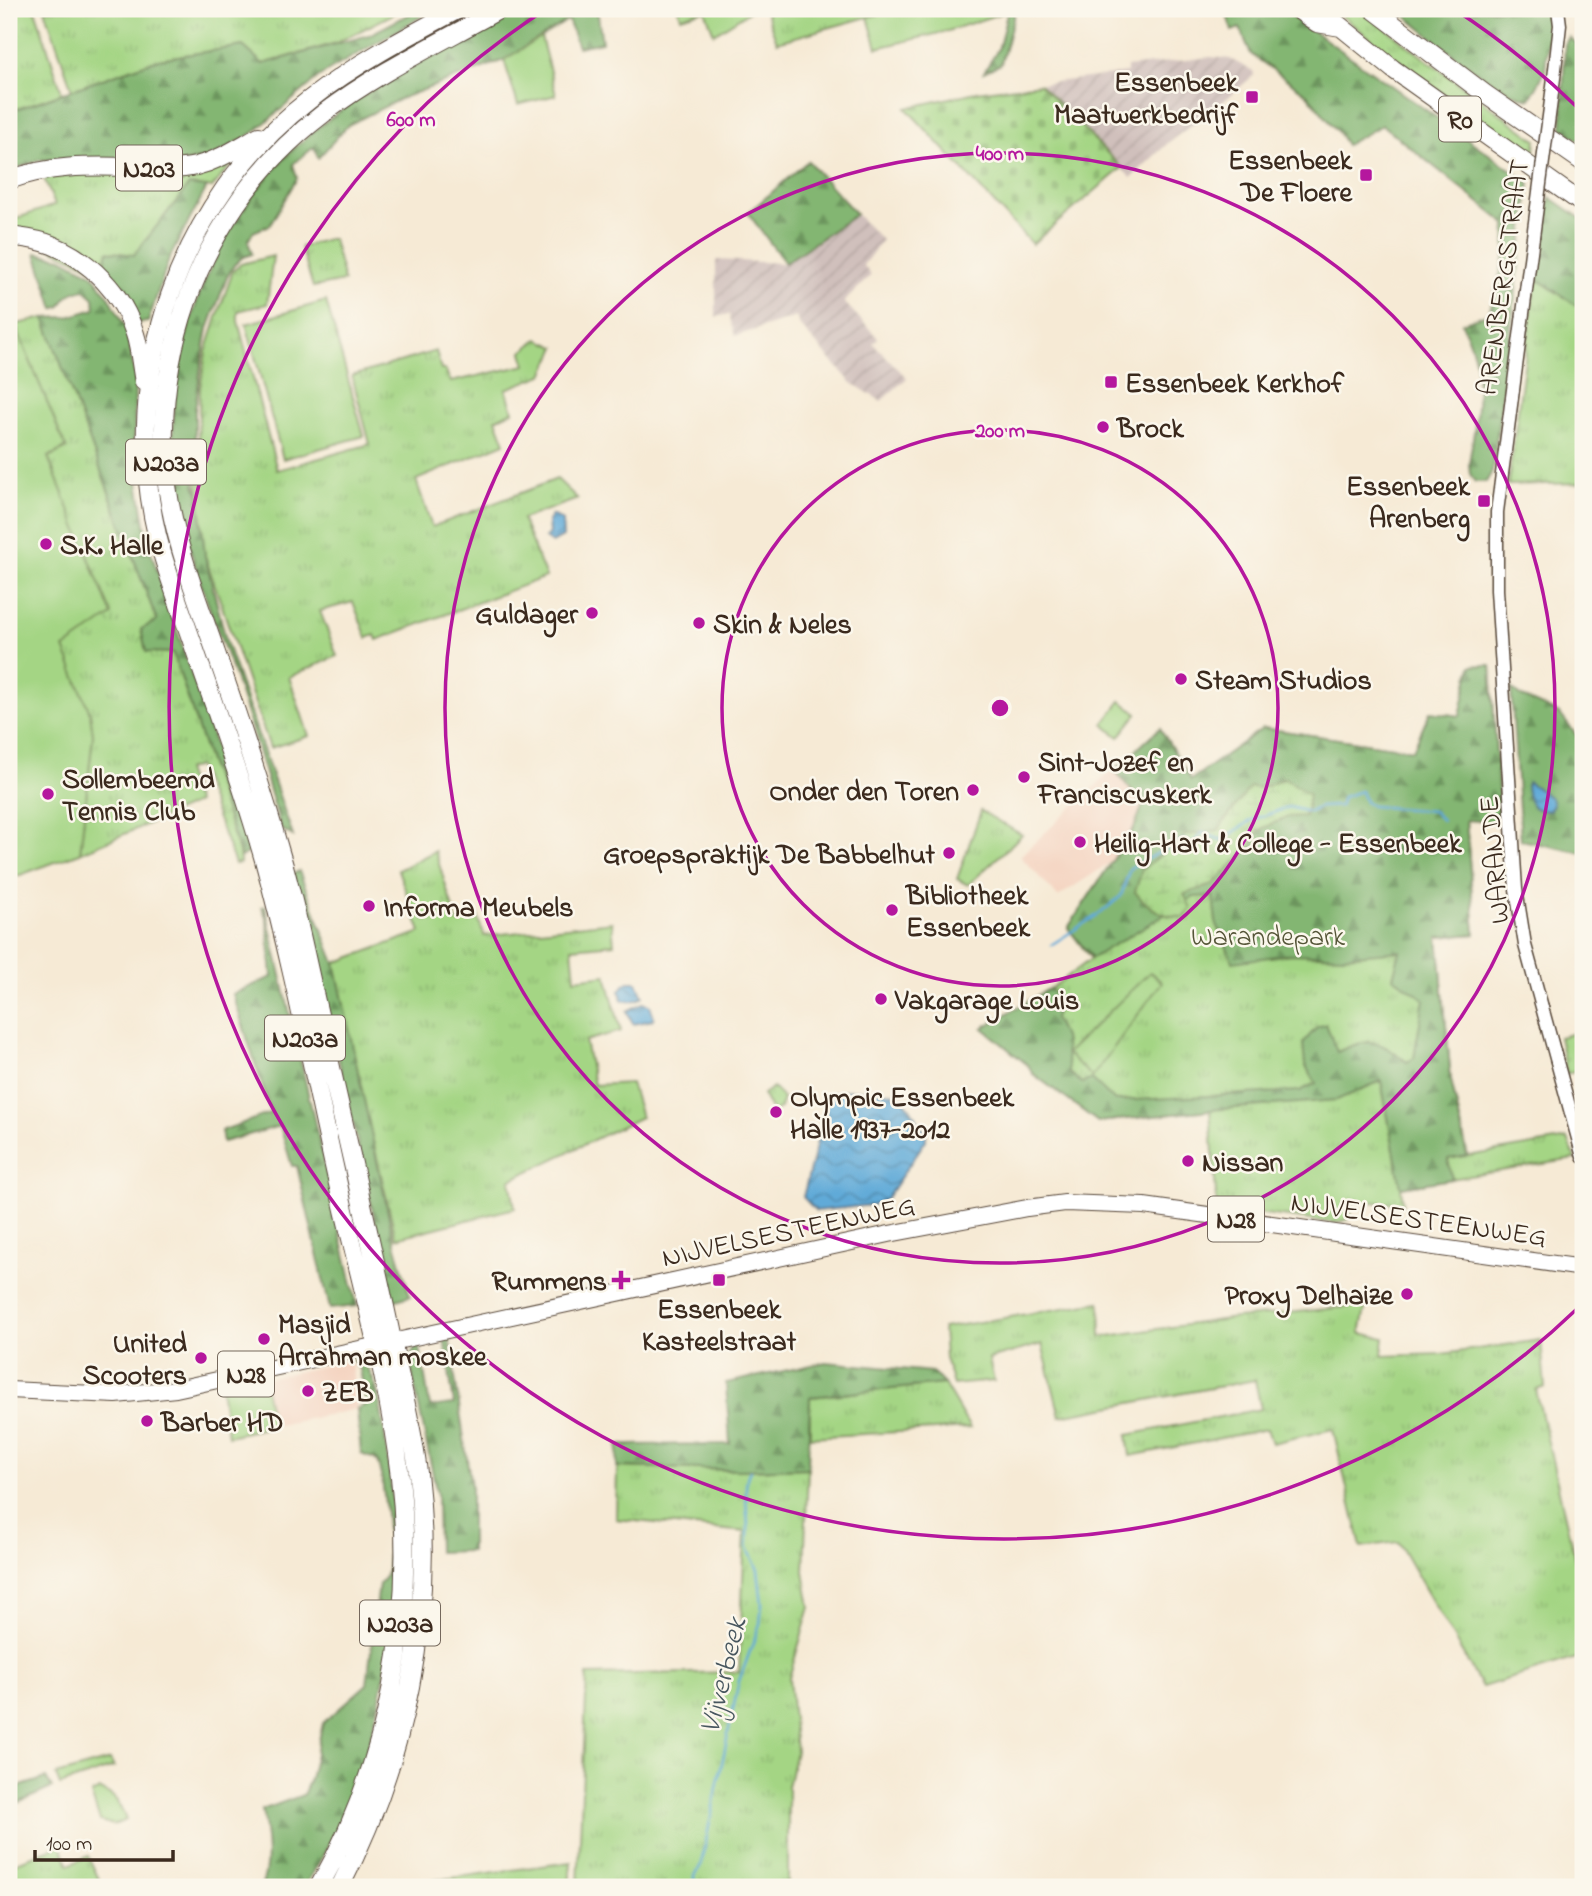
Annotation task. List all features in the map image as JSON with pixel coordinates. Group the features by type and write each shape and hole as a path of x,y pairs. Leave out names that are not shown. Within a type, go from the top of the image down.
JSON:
{"highway":[{"name":"N203a","path":"340,1887 377,1808 400,1737 411,1683 422,1601 419,1477 414,1444 384,1344 263,859 157,534 146,466 147,396 160,325 185,256 224,188 246,160 280,124 342,76 459,9"},
{"name":"N203a","path":"319,1887 344,1838 372,1764 391,1692 400,1626 405,1555 403,1514 384,1344 280,852 244,733 188,575 176,531 166,471 166,401 175,342 188,299 218,234 257,176 279,151 337,102 500,9"},
{"path":"1297,9 1317,23 1342,27"},
{"name":"R0","path":"1319,9 1454,114 1583,204"},
{"name":"R0","path":"1373,9 1485,94 1583,162"},
{"name":"N203","path":"9,180 54,168 76,166 176,169 195,166 236,151 280,124"},
{"path":"9,236 51,245 89,267 106,283 120,301 136,336 147,396"}],"main road":[{"name":"NIJVELSESTEENWEG","path":"9,1390 116,1395 176,1389 890,1234 1065,1203 1144,1206 1583,1268"}],"street":[{"name":"ARENBERGSTRAAT","path":"1496,551 1497,512 1554,78 1560,25 1558,9"},
{"name":"WARANDE","path":"1496,551 1516,889 1525,945 1583,1157"}],"shaded area":[{"path":"1211,57 1230,59 1253,71 1254,75 1170,141 1131,178 1040,84 1127,73 1127,67"},
{"path":"856,214 882,240 863,265 871,275 844,302 878,338 873,343 907,378 881,401 852,383 800,326 796,317 735,336 729,314 716,317 716,260 785,263"},
{"name":"Heilig-Hart & College - Essenbeek","path":"1115,770 1143,805 1134,827 1111,862 1058,897 1020,856"},
{"path":"351,1360 357,1409 273,1426 263,1379"}],"green space":[{"path":"9,9 35,9 62,93 9,112"},
{"path":"45,9 403,9 336,43 263,64 243,46 159,59 72,90"},
{"path":"419,9 434,9 323,74 253,133 211,157 175,163 130,164 65,159 39,160 9,171 9,112 159,59 243,46 263,64 369,35"},
{"path":"473,9 489,9 337,94 196,262 159,455 267,830 264,831 238,743 230,730 169,553 152,456 159,359 191,256 249,166 313,104 401,48"},
{"path":"521,9 597,9 602,42 578,47 568,20 504,60 402,98 348,125 318,158 314,147 293,164 297,178 270,225 253,232 248,241 252,254 243,257 234,265 208,329 195,410 195,484 199,497 205,556 227,644 293,836 281,829 246,711 191,552 181,511 174,457 175,403 183,349 198,297 221,247 249,201 284,159 347,106 420,62"},
{"path":"678,9 753,9 714,34 705,10 681,17"},
{"path":"899,9 1008,11 948,31 877,48 868,17"},
{"path":"1008,9 1015,11 1001,64 984,72 999,47"},
{"path":"1225,9 1282,9 1530,183 1492,472 1486,482 1475,482 1470,474 1478,386 1474,355 1462,323 1489,313 1505,256 1506,224 1382,125 1346,145 1307,94 1251,54 1240,28 1232,31"},
{"path":"1333,9 1361,9 1536,140 1534,160 1415,73"},
{"path":"1397,9 1550,9 1545,71 1530,99 1498,86 1480,74"},
{"path":"765,10 889,11 777,42"},
{"path":"541,37 556,95 518,105 504,60"},
{"path":"1569,37 1583,51 1583,143 1562,129 1565,44"},
{"path":"1040,84 1122,168 1032,244 906,108 976,92"},
{"path":"238,156 212,188 189,185 134,256 102,272 9,230 9,221 55,205 44,178"},
{"path":"808,161 856,214 785,263 748,213"},
{"path":"189,185 207,187 169,259 148,322 136,323 102,272 108,251 134,255"},
{"path":"1550,197 1583,220 1583,310 1536,278"},
{"path":"333,239 344,281 313,287 301,247"},
{"path":"36,253 62,258 92,274 110,298 126,328 135,376 134,457 148,543 250,851 241,857 173,653 146,652 141,629 157,621 44,318 68,317 95,309 94,298 85,290 73,292 61,306 54,309"},
{"path":"273,256 267,304 238,311 238,321 277,470 370,444 352,376 436,351 441,370 445,370 451,382 526,365 522,352 538,339 556,347 543,375 506,389 513,411 496,419 505,443 416,480 432,527 557,479 578,499 522,519 546,577 377,640 375,635 367,638 353,602 320,611 337,656 289,677 309,736 270,748 205,556 197,476 200,388 206,352 217,317 233,271 241,264"},
{"path":"1536,278 1583,310 1583,483 1508,485"},
{"path":"326,301 364,436 283,459 246,324"},
{"path":"44,318 157,621 173,653 239,852 240,863 235,864 198,766 186,770 197,803 80,853 93,735 90,713 64,648 111,615 48,457 66,449 16,329 9,331 9,326"},
{"path":"17,329 66,448 48,457 112,615 64,648 90,713 93,735 80,853 9,879 9,331"},
{"name":"Warandepark","path":"1491,665 1500,822 1466,820 1475,934 1438,937 1451,1080 1468,1156 1568,1139 1575,1159 1401,1187 1403,1204 1353,1201 1349,1219 1335,1223 1217,1208 1210,1110 1098,1122 1032,1073 1029,1066 983,1028 1050,989 1091,959 1068,928 1134,828 1143,805 1115,770 1160,728 1191,780 1263,728 1413,750 1430,712 1460,716 1471,666"},
{"name":"Warandepark","path":"1491,665 1500,822 1466,820 1475,934 1438,937 1451,1080 1467,1156 1448,1159 1452,1179 1401,1187 1381,1081 1337,1100 1098,1122 1032,1073 1029,1066 983,1028 1050,988 1059,1001 1054,1019 1064,1037 1069,1073 1082,1083 1092,1079 1115,1101 1300,1091 1316,1083 1305,1065 1303,1043 1317,1027 1326,1024 1337,1052 1367,1042 1381,1045 1407,1062 1414,1058 1424,999 1393,977 1400,951 1344,956 1291,954 1233,962 1216,922 1213,896 1194,897 1092,958 1068,928 1134,828 1143,805 1115,770 1160,728 1191,780 1263,728 1413,750 1430,712 1460,716 1471,666"},
{"path":"1511,688 1520,696 1560,714 1583,744 1583,853 1521,840"},
{"path":"1121,701 1137,714 1119,737 1103,724"},
{"path":"1285,778 1309,795 1305,816 1287,817 1259,830 1250,848 1212,885 1184,894 1191,908 1185,917 1170,916 1157,911 1135,892 1142,870 1186,835 1218,830 1250,787 1262,788"},
{"path":"981,811 1022,835 968,885 957,879"},
{"path":"435,851 457,922 477,914 484,936 612,922 614,944 572,948 575,979 606,975 621,1031 585,1041 594,1085 631,1083 641,1117 510,1180 515,1208 396,1238 360,1086 335,963 421,932 398,870"},
{"path":"299,871 335,963 393,1236 410,1296 393,1301 320,976 293,874"},
{"path":"265,906 357,1306 330,1309 297,1166 292,1166 280,1126 223,1142 221,1131 271,1113 233,994 272,977 267,919 262,907"},
{"path":"1150,972 1162,982 1092,1077 1067,1053"},
{"path":"1583,1031 1583,1068 1567,1074 1559,1037"},
{"path":"773,1087 783,1098 780,1108 773,1113 763,1094"},
{"path":"1100,1302 1101,1337 1228,1319 1366,1305 1360,1333 1384,1338 1382,1356 1442,1354 1541,1340 1545,1387 1536,1390 1583,1595 1583,1656 1482,1687 1398,1542 1361,1547 1333,1429 1272,1443 1267,1429 1130,1456 1127,1435 1261,1409 1255,1380 1060,1416 1042,1344 989,1359 994,1381 953,1385 945,1358 943,1328"},
{"path":"449,1337 471,1486 471,1551 438,1552 437,1494 410,1363 412,1353 419,1342 430,1407 454,1404 444,1338"},
{"path":"351,1360 365,1364 375,1384 387,1452 393,1508 391,1621 384,1677 372,1732 355,1786 332,1838 304,1887 261,1887 267,1859 262,1810 303,1795 310,1779 323,1723 367,1684 379,1584 386,1575 387,1535 382,1480 375,1459 361,1454 357,1409 366,1405 360,1369"},
{"path":"826,1362 932,1372 944,1384 810,1397 808,1468 741,1470 617,1467 618,1445 730,1444 726,1383"},
{"path":"263,1379 273,1426 228,1436 221,1388"},
{"path":"944,1384 970,1428 810,1437 810,1397"},
{"path":"617,1467 741,1470 808,1468 804,1572 810,1607 789,1678 796,1751 788,1787 788,1887 578,1887 587,1675 739,1672 745,1532 616,1519"},
{"path":"110,1760 114,1767 60,1785 56,1775"},
{"path":"46,1778 52,1788 9,1807 9,1790"},
{"path":"100,1790 114,1798 126,1820 114,1825 100,1821 91,1794"},
{"path":"61,1845 69,1865 88,1856 99,1879 94,1885 9,1887 9,1865"},
{"path":"571,1862 569,1887 422,1887 421,1882"}],"water":[{"path":"552,515 562,520 563,537 552,543 545,538 549,533 548,521"},
{"path":"1528,782 1551,798 1553,805 1549,811 1538,809 1531,804 1526,785"},
{"path":"629,982 637,982 643,996 633,1001 622,1000 620,991"},
{"path":"643,1003 650,1005 654,1017 652,1020 633,1024 627,1011"},
{"path":"850,1090 880,1091 898,1096 910,1109 926,1135 926,1140 886,1199 872,1205 816,1211 803,1197 828,1098 832,1093"}],"waterway":[{"path":"1051,945 1102,912 1121,896 1130,868 1183,840 1193,843 1202,833 1222,840 1252,820 1289,807 1309,812 1320,807 1340,806 1343,797 1361,791 1365,802 1372,806 1433,811 1442,820"},
{"name":"Vijverbeek","path":"695,1887 695,1876 701,1865 739,1681 760,1624 762,1604 758,1570 747,1546 746,1486 750,1471"}],"place":[{"name":"Essenbeek Maatwerkbedrijf","path":"1252,97"},
{"name":"Essenbeek De Floere","path":"1366,175"},
{"name":"Essenbeek Kerkhof","path":"1111,382"},
{"name":"Brock","path":"1103,427"},
{"name":"Essenbeek Arenberg","path":"1484,501"},
{"name":"S.K. Halle","path":"46,544"},
{"name":"Guldager","path":"592,613"},
{"name":"Skin & Neles","path":"699,623"},
{"name":"Steam Studios","path":"1181,679"},
{"name":"Sint-Jozef en Franciscuskerk","path":"1024,777"},
{"name":"Onder den Toren","path":"973,790"},
{"name":"Sollembeemd Tennis Club","path":"48,794"},
{"name":"Heilig-Hart & College - Essenbeek","path":"1080,842"},
{"name":"Groepspraktijk De Babbelhut","path":"949,853"},
{"name":"Informa Meubels","path":"369,906"},
{"name":"Bibliotheek Essenbeek","path":"892,910"},
{"name":"Vakgarage Louis","path":"881,999"},
{"name":"Olympic Essenbeek Halle 1937-2012","path":"776,1112"},
{"name":"Nissan","path":"1188,1161"},
{"name":"Rummens","path":"621,1280"},
{"name":"Essenbeek Kasteelstraat","path":"719,1280"},
{"name":"Proxy Delhaize","path":"1407,1294"},
{"name":"Masjid Arrahman moskee","path":"264,1339"},
{"name":"United Scooters","path":"201,1358"},
{"name":"ZEB","path":"308,1391"},
{"name":"Barber HD","path":"147,1421"}]}
